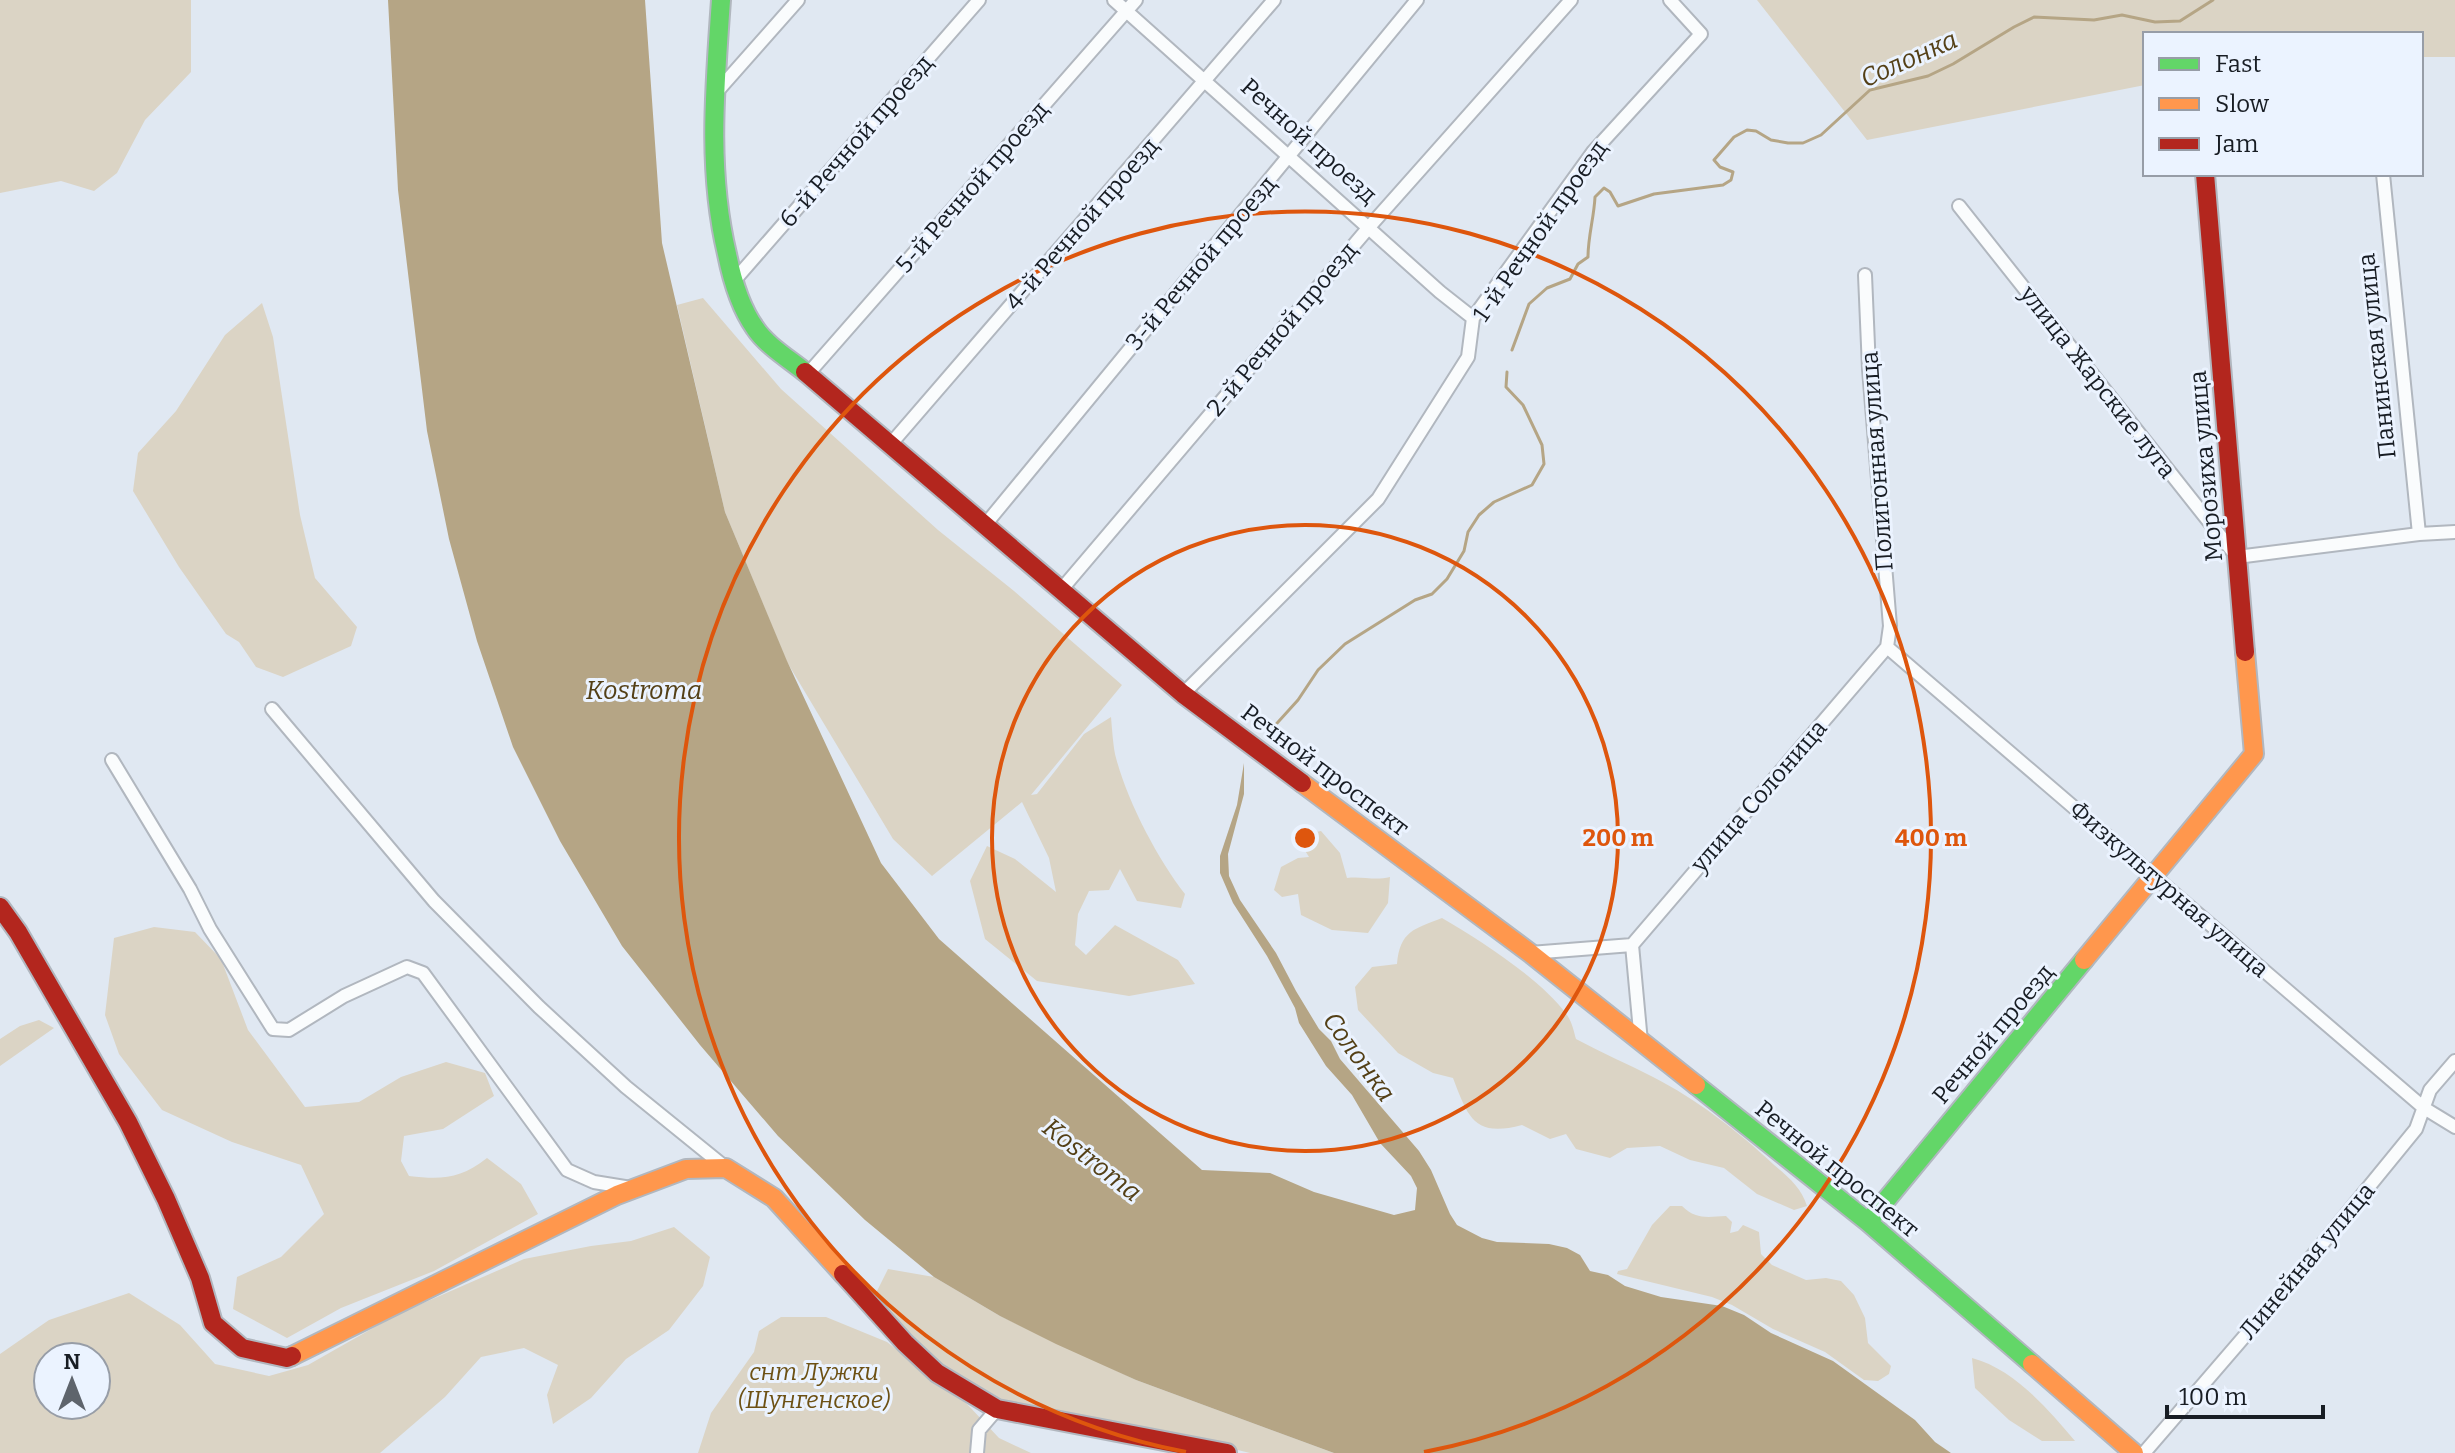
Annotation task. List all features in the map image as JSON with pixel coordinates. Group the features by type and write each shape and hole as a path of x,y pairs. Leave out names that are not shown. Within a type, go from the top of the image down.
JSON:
{"street":[{"name":"Речной проспект","path":"721,0 713,159 718,216 733,282 755,329 1183,694 1530,953 1868,1222 2134,1453"},
{"path":"714,95 798,0"},
{"name":"6-й Речной проезд","path":"733,282 979,0"},
{"name":"Речной проезд","path":"1114,0 1370,226 1440,292 1473,318"},
{"name":"5-й Речной проезд","path":"807,375 1136,0"},
{"name":"4-й Речной проезд","path":"889,446 1274,0"},
{"name":"3-й Речной проезд","path":"985,525 1417,0"},
{"name":"2-й Речной проезд","path":"1061,590 1370,226 1571,0"},
{"name":"1-й Речной проезд","path":"1183,694 1378,499 1468,357 1473,318 1593,152 1701,34 1670,0"},
{"name":"Морозиха улица","path":"2154,877 2254,754 2205,176"},
{"name":"Панинская улица","path":"2383,176 2419,534"},
{"name":"улица Жарские луга","path":"1959,206 2237,557"},
{"name":"Полигонная улица","path":"1865,275 1869,369 1890,626 1887,647"},
{"path":"2237,557 2455,532"},
{"name":"Физкультурная улица","path":"1887,647 2424,1108 2455,1127"},
{"name":"улица Солоница","path":"1632,945 1887,647"},
{"path":"272,709 434,901 507,975 626,1087 726,1168 774,1198 905,1343 937,1373 997,1409 1227,1453"},
{"path":"112,760 190,889 210,929 273,1029 289,1030 308,1016 407,967 423,973 567,1170 594,1182 634,1189"},
{"name":"Речной проезд","path":"1868,1222 2154,877"},
{"path":"0,907 26,944 128,1122 200,1278 213,1323 242,1348 287,1358 634,1189 686,1169 726,1168"},
{"path":"1530,953 1632,945 1641,1042"},
{"name":"Линейная улица","path":"2144,1453 2287,1287 2416,1129 2430,1090 2455,1061"},
{"path":"977,1453 979,1430 997,1409"}],"green space":[{"path":"0,0 191,0 191,72 145,120 117,173 94,191 61,181 0,193"},
{"path":"1757,0 2455,0 2455,57 2423,57 2423,32 2143,32 2143,85 1867,140"},
{"path":"703,298 781,389 938,530 1122,685 1031,795 1037,794 1084,734 1111,717 1115,754 1127,790 1153,846 1185,894 1181,908 1137,901 1120,869 1109,890 1089,891 1078,914 1075,945 1086,955 1115,925 1178,960 1195,984 1129,996 1037,981 985,939 970,881 987,846 1015,859 1056,892 1049,858 1022,802 932,876 893,839 787,662 725,512 677,305"},
{"path":"262,303 273,337 300,515 315,578 357,627 351,646 283,677 256,667 239,642 226,634 179,567 133,491 138,453 176,411 225,335"},
{"path":"1321,831 1340,853 1347,878 1390,877 1388,903 1368,933 1332,930 1301,915 1298,894 1282,897 1274,890 1281,867 1298,858 1309,857 1296,836"},
{"path":"1442,918 1492,949 1542,988 1567,1015 1576,1039 1669,1086 1731,1128 1789,1178 1807,1206 1794,1210 1757,1194 1724,1168 1690,1160 1660,1146 1627,1148 1610,1158 1576,1149 1566,1134 1550,1139 1522,1125 1493,1129 1475,1121 1463,1104 1453,1078 1433,1073 1398,1053 1358,1010 1355,987 1372,967 1397,964 1405,938 1424,925"},
{"path":"154,927 195,932 221,959 248,1030 305,1107 359,1102 401,1077 446,1062 485,1073 494,1096 443,1129 404,1136 401,1161 409,1176 441,1178 459,1174 487,1158 521,1184 538,1214 434,1271 341,1308 287,1338 233,1309 237,1277 281,1257 324,1214 301,1165 232,1142 162,1110 119,1054 105,1015 114,938"},
{"path":"39,1020 54,1028 0,1066 0,1039 20,1026"},
{"path":"1670,1206 1682,1206 1702,1217 1726,1216 1732,1222 1730,1233 1738,1231 1743,1225 1759,1232 1761,1254 1772,1265 1806,1280 1826,1278 1841,1281 1854,1295 1865,1318 1868,1343 1891,1366 1889,1374 1878,1381 1864,1380 1825,1352 1773,1329 1732,1305 1712,1297 1617,1274 1627,1269 1652,1225"},
{"path":"674,1227 710,1257 703,1286 669,1330 626,1359 591,1398 553,1424 547,1395 558,1365 524,1348 481,1357 445,1397 380,1453 0,1453 0,1354 49,1320 129,1293 180,1325 215,1364 269,1376 308,1365 396,1315 524,1259 631,1241"},
{"path":"888,1269 934,1277 1000,1316 1136,1380 1334,1453 1250,1453 1148,1428 998,1402 947,1369 891,1317 876,1293"},
{"name":"снт Лужки (Шунгенское)","path":"781,1317 826,1317 887,1342 967,1404 999,1438 1031,1453 698,1453 711,1413 754,1352 759,1331"},
{"path":"1972,1358 2016,1380 2075,1441 2042,1441 2009,1420 1975,1388"}],"water":[{"name":"Kostroma","path":"388,0 645,0 662,243 725,512 787,661 881,863 939,939 1202,1170 1270,1173 1314,1192 1394,1215 1415,1210 1417,1188 1411,1176 1380,1143 1352,1095 1326,1066 1299,1023 1295,1008 1267,956 1233,903 1220,873 1220,856 1237,805 1244,763 1244,794 1228,854 1229,876 1240,900 1340,1059 1419,1151 1457,1225 1497,1242 1549,1244 1567,1248 1580,1255 1590,1271 1608,1275 1625,1286 1661,1297 1722,1306 1744,1315 1771,1333 1833,1361 1915,1420 1935,1442 1951,1453 1334,1453 1136,1380 1056,1344 1000,1316 934,1277 865,1220 778,1136 700,1045 622,946 560,841 513,747 477,641 449,539 427,431 398,190"}],"waterway":[{"name":"Солонка","path":"1512,350 1529,304 1547,288 1570,279 1578,264 1588,257 1595,197 1604,188 1618,206 1654,194 1723,185 1731,180 1733,172 1720,167 1714,160 1734,137 1747,130 1756,131 1771,140 1803,143 1821,135 1870,90 1928,76 2034,17 2094,20 2122,15 2155,22 2180,21 2213,0"},
{"name":"Солонка","path":"1269,732 1298,700 1318,670 1345,644 1415,600 1432,594 1447,579 1464,551 1468,532 1479,515 1494,502 1532,485 1544,464 1542,445 1523,405 1506,387 1507,372"}],"traffic: fast":[{"path":"721,0 714,128 717,191 729,263 741,302 755,328 771,346 805,372"},
{"path":"1868,1222 2084,960"},
{"path":"1696,1085 1868,1222 2032,1364"}],"traffic: slow":[{"path":"2084,960 2254,754 2245,652"},
{"path":"1302,783 1530,953 1696,1085"},
{"path":"292,1356 617,1195 686,1169 726,1168 774,1198 843,1274"},
{"path":"2032,1364 2134,1453"}],"traffic: jam":[{"path":"2205,176 2245,652"},
{"path":"805,372 1183,694 1302,783"},
{"path":"0,907 18,932 128,1122 200,1278 213,1323 242,1348 287,1358 292,1356"},
{"path":"843,1274 905,1343 937,1373 997,1409 1227,1453"}]}
